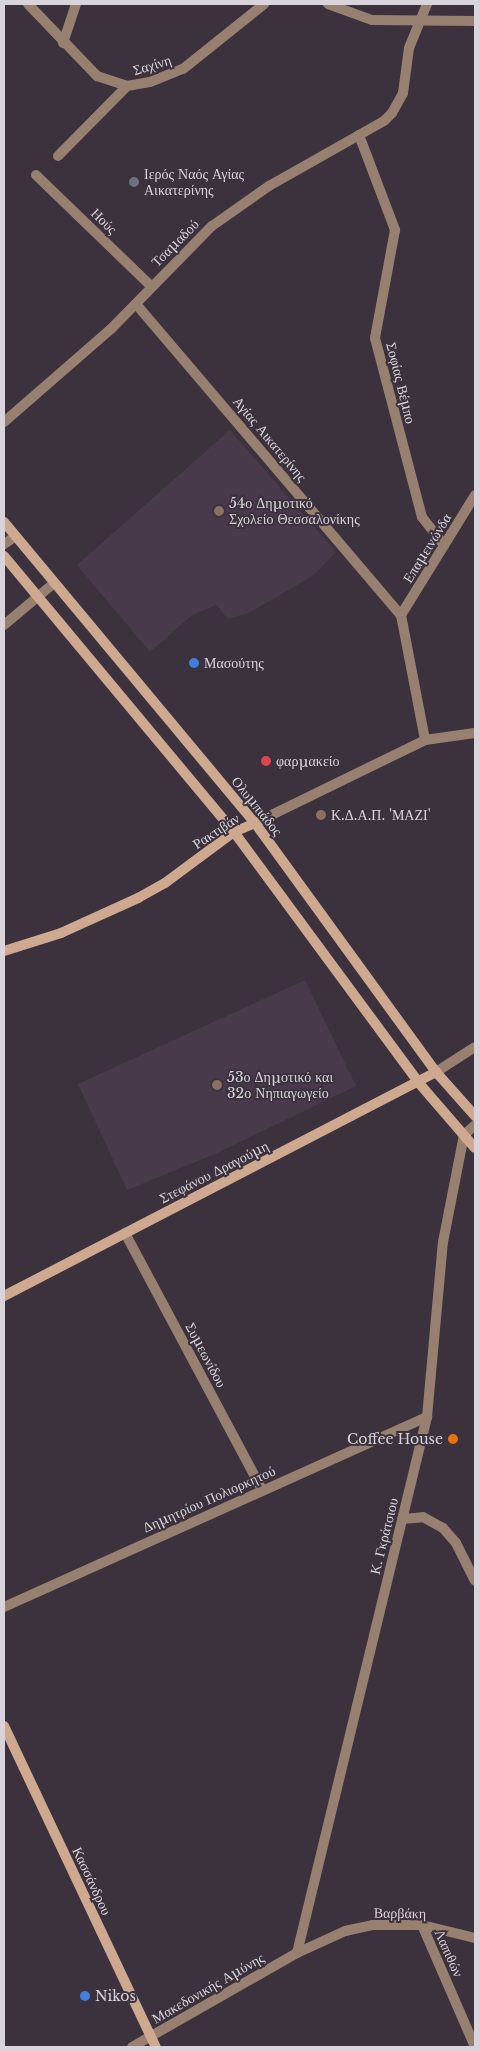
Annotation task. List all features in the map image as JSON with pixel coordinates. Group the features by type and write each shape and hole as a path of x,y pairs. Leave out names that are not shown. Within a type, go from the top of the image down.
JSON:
{"main road":[{"name":"Ολυμπιάδος","path":"4,522 254,823 436,1072 475,1116"},
{"path":"4,556 234,832 418,1082 475,1148"},
{"name":"Ρακτιβάν","path":"4,951 61,933 138,898 165,884 234,832 254,823"},
{"name":"Στεφάνου Δραγούμη","path":"4,1296 436,1072"},
{"name":"Κασσάνδρου","path":"4,1726 156,2047"}],"street":[{"name":"Σαχίνη","path":"28,4 63,43 97,76 127,86 157,80 183,69 264,4"},
{"path":"63,43 76,4"},
{"path":"328,4 361,18 419,23 475,21"},
{"name":"Τσαμαδού","path":"4,422 136,304 212,226 274,182 384,121 398,104 410,48 427,4"},
{"path":"58,156 127,86"},
{"name":"Σοφίας Βέμπο","path":"359,135 395,230 376,338 422,517 444,545"},
{"name":"Ηούς","path":"36,175 152,287"},
{"name":"Αγίας Αικατερίνης","path":"136,304 401,615"},
{"name":"Επαμεινώνδα","path":"401,615 475,495"},
{"path":"4,544 16,536"},
{"path":"4,625 36,596 54,583"},
{"path":"401,615 425,740"},
{"name":"Ρακτιβάν","path":"254,823 425,740 475,733"},
{"path":"436,1072 475,1047"},
{"path":"464,1135 475,1126"},
{"name":"Κ. Γκράτσιου","path":"297,1953 427,1417 443,1242 464,1135"},
{"name":"Συμεωνίδου","path":"125,1233 262,1490"},
{"name":"Δημητρίου Πολιορκητού","path":"4,1607 427,1417"},
{"path":"402,1519 423,1517 443,1528 456,1543 475,1582"},
{"name":"Βαρβάκη","path":"297,1953 345,1931 364,1927 422,1925 475,1938"},
{"name":"Λαπιθών","path":"422,1925 475,2047"},
{"name":"Μακεδονικής Αμύνης","path":"132,2047 297,1953"}],"shaded area":[{"name":"54ο Δημοτικό Σχολείο Θεσσαλονίκης","path":"230,430 336,552 314,575 249,613 228,619 216,605 192,615 150,652 77,565"},
{"name":"53ο Δημοτικό και 32ο Νηπιαγωγείο","path":"305,980 356,1086 215,1154 127,1190 78,1084"}],"place":[{"name":"Ιερός Ναός Αγίας Αικατερίνης","path":"134,182"},
{"name":"54ο Δημοτικό Σχολείο Θεσσαλονίκης","path":"219,511"},
{"name":"Μασούτης","path":"194,663"},
{"name":"φαρμακείο","path":"266,761"},
{"name":"Κ.Δ.Α.Π. 'ΜΑΖΙ'","path":"321,815"},
{"name":"53ο Δημοτικό και 32ο Νηπιαγωγείο","path":"217,1085"},
{"name":"Coffee House","path":"453,1439"},
{"name":"Nikos","path":"85,1996"}]}
